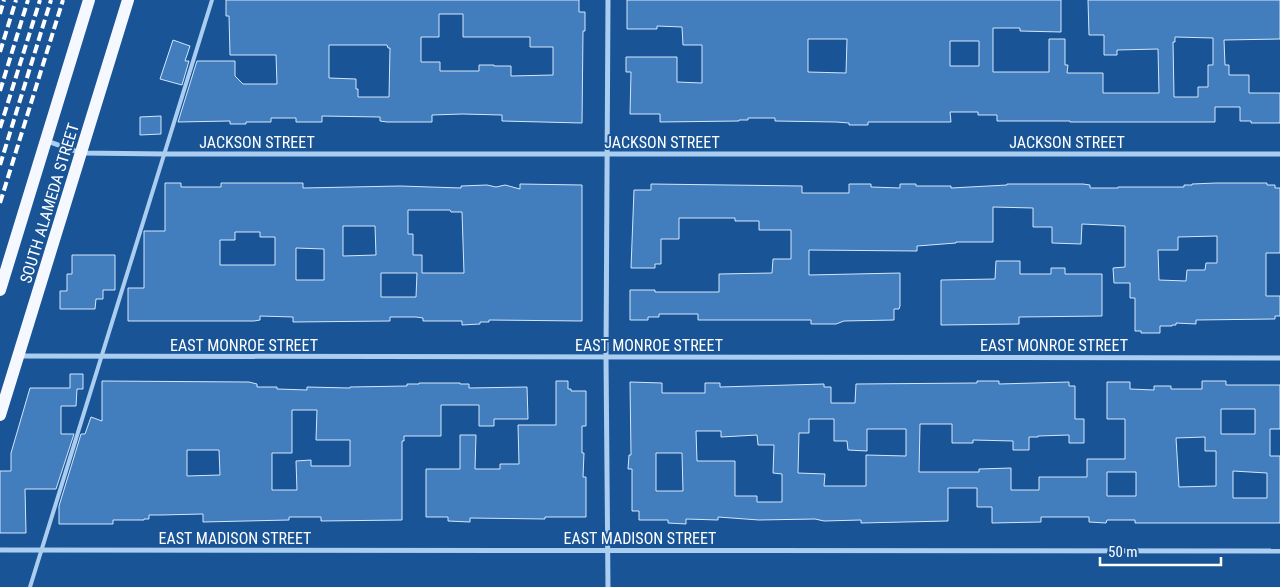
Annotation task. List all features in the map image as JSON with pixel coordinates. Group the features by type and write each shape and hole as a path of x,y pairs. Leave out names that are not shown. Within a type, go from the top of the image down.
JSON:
{"main road":[{"name":"SOUTH ALAMEDA STREET","path":"0,290 89,0"},
{"name":"SOUTH ALAMEDA STREET","path":"0,415 128,0"}],"street":[{"path":"608,0 606,357 608,587"},
{"name":"JACKSON STREET","path":"46,141 81,153 165,154 1280,154"},
{"name":"EAST MONROE STREET","path":"18,356 1280,358"},
{"name":"EAST MADISON STREET","path":"0,550 1280,551"}],"lane":[{"path":"30,587 212,0"}],"building":[{"path":"226,0 579,0 579,12 585,12 582,123 502,121 502,115 462,114 432,115 432,122 387,122 380,121 380,117 322,116 322,122 296,122 296,118 271,118 271,122 246,122 246,124 230,124 230,121 178,122 197,61 235,61 235,76 243,84 277,84 276,55 230,55 229,16 226,16","holes":["439,14 463,14 463,37 530,37 530,47 553,47 553,75 511,76 511,66 494,65 479,65 479,71 440,71 440,62 421,62 421,37 439,37","329,45 387,45 390,48 389,97 358,97 356,79 329,78"]},
{"path":"627,0 1061,0 1061,32 1020,31 1020,28 993,28 993,72 1049,72 1049,39 1065,39 1065,65 1068,65 1067,73 1103,73 1103,93 1159,93 1158,49 1117,50 1117,55 1104,55 1104,35 1089,35 1088,0 1280,0 1280,39 1224,40 1225,65 1229,65 1229,75 1249,75 1249,93 1280,93 1280,123 1240,121 1240,107 1215,107 1215,122 997,121 997,115 978,115 978,112 950,112 951,122 868,122 868,125 849,125 849,123 836,122 775,121 775,118 748,118 748,120 739,121 660,122 660,114 630,114 631,72 626,72 626,57 677,57 677,82 702,83 702,45 683,45 682,27 657,26 657,29 627,29","holes":["1175,37 1213,38 1213,65 1208,65 1208,87 1198,87 1198,97 1174,97 1173,42 1175,42","808,39 847,39 846,73 808,72","950,41 979,41 979,66 950,66"]},
{"path":"173,40 190,46 185,61 189,61 182,85 160,79"},
{"path":"161,116 161,134 140,135 140,117"},
{"path":"165,183 181,183 181,187 221,187 221,183 303,183 303,188 400,186 461,188 461,186 487,185 496,187 505,185 520,189 520,184 582,185 582,321 489,320 489,322 480,322 480,324 462,325 462,321 423,321 423,318 416,317 390,317 390,321 293,322 293,317 260,316 260,320 254,321 128,321 128,288 144,288 144,231 165,231","holes":["408,210 450,210 451,212 462,212 464,273 422,273 422,255 413,255 413,234 408,234","343,226 375,226 376,255 343,256","235,232 260,232 260,237 275,237 275,265 220,265 220,240 235,240","296,248 324,249 324,280 296,280","381,273 417,273 416,297 381,297"]},
{"path":"1267,183 1267,185 1275,185 1275,188 1280,188 1280,253 1266,253 1266,296 1280,296 1280,316 1275,316 1275,319 1196,320 1196,324 1176,323 1176,325 1172,326 1160,326 1160,333 1141,333 1141,331 1135,331 1135,298 1130,298 1130,283 1114,283 1113,268 1125,267 1125,226 1082,224 1081,244 1052,243 1052,227 1033,227 1033,208 993,207 993,242 956,242 917,246 917,251 809,250 809,275 900,273 900,306 899,309 894,309 894,320 811,324 811,320 698,320 698,314 659,314 659,317 648,317 648,320 630,320 630,290 719,292 719,274 772,273 773,259 791,259 791,230 759,230 759,221 735,221 735,218 679,218 679,239 661,239 661,264 655,264 655,268 631,268 634,190 651,190 651,184 802,186 802,193 849,193 849,184 871,184 871,187 900,188 900,184 916,184 916,186 951,186 951,188 1007,184 1083,184 1090,185 1090,188 1118,188 1184,187 1184,185","holes":["1217,236 1217,263 1206,263 1205,270 1187,270 1186,281 1159,280 1158,250 1178,250 1178,237"]},
{"path":"72,255 115,255 115,290 103,290 103,299 96,299 95,309 60,309 60,291 67,291 67,274 72,274"},
{"path":"996,261 1020,261 1020,274 1051,274 1051,268 1065,268 1065,274 1102,274 1102,316 1019,317 1019,324 941,325 941,280 995,279"},
{"path":"70,374 83,374 83,389 77,389 76,406 61,406 61,434 74,434 56,489 25,489 26,533 0,533 0,471 11,471 11,453 30,388 70,388"},
{"path":"102,381 249,382 257,384 257,387 307,390 307,387 407,386 407,384 419,383 460,383 469,384 469,388 527,387 528,419 494,419 494,426 479,426 479,405 441,405 441,436 404,436 404,441 402,441 402,520 321,521 321,517 289,517 289,520 203,522 203,514 149,515 149,519 144,520 113,520 113,524 59,524 59,506 81,434 85,434 91,417 102,421","holes":["292,410 317,410 316,440 350,440 350,466 311,466 311,460 296,461 297,490 272,490 272,453 292,453","187,450 219,450 220,475 187,476"]},
{"path":"556,381 568,381 568,389 571,389 571,391 586,391 586,426 582,426 582,453 584,453 583,477 586,477 586,517 545,517 545,519 470,518 470,522 448,521 448,517 426,517 426,469 460,469 460,435 476,435 475,469 500,469 500,464 519,464 518,425 556,425"},
{"path":"977,381 999,381 999,384 1069,382 1069,386 1075,386 1075,419 1084,419 1084,443 1069,443 1069,435 1029,437 1029,450 1013,450 1013,441 973,440 973,443 952,443 952,424 920,424 919,472 979,472 979,469 1011,468 1011,490 1039,490 1039,477 1087,477 1087,459 1125,459 1125,419 1107,419 1107,382 1130,382 1130,389 1154,390 1154,386 1171,386 1171,389 1202,389 1202,381 1226,381 1226,385 1280,385 1280,429 1270,429 1270,456 1280,456 1280,523 1135,523 1135,520 1107,520 1106,523 1089,522 1089,517 1041,517 1041,522 992,523 992,507 977,507 977,488 948,488 948,521 861,523 861,520 759,520 718,517 718,520 686,519 686,524 668,523 668,520 639,520 639,511 632,511 632,469 628,469 629,455 631,455 630,382 662,383 662,393 705,393 705,383 720,383 720,387 824,384 824,387 831,387 831,403 855,403 856,384 977,383","holes":["1221,409 1255,409 1255,434 1221,434","809,419 834,419 834,441 847,441 848,450 867,451 867,429 906,429 906,456 866,455 866,486 824,486 825,474 798,473 799,433 809,433","696,431 721,431 721,437 757,435 758,445 774,445 773,473 782,474 782,502 757,502 757,496 735,496 735,461 697,461","1205,437 1205,451 1216,451 1216,486 1179,487 1176,438","656,453 682,453 683,491 656,491","1233,471 1267,473 1267,498 1233,498","1107,472 1136,472 1136,496 1107,496"]}],"railway":[{"path":"0,14 4,0"},
{"path":"0,52 16,0"},
{"path":"0,91 28,0"},
{"path":"0,128 40,0"},
{"path":"0,165 51,0"},
{"path":"0,203 63,0"}]}
